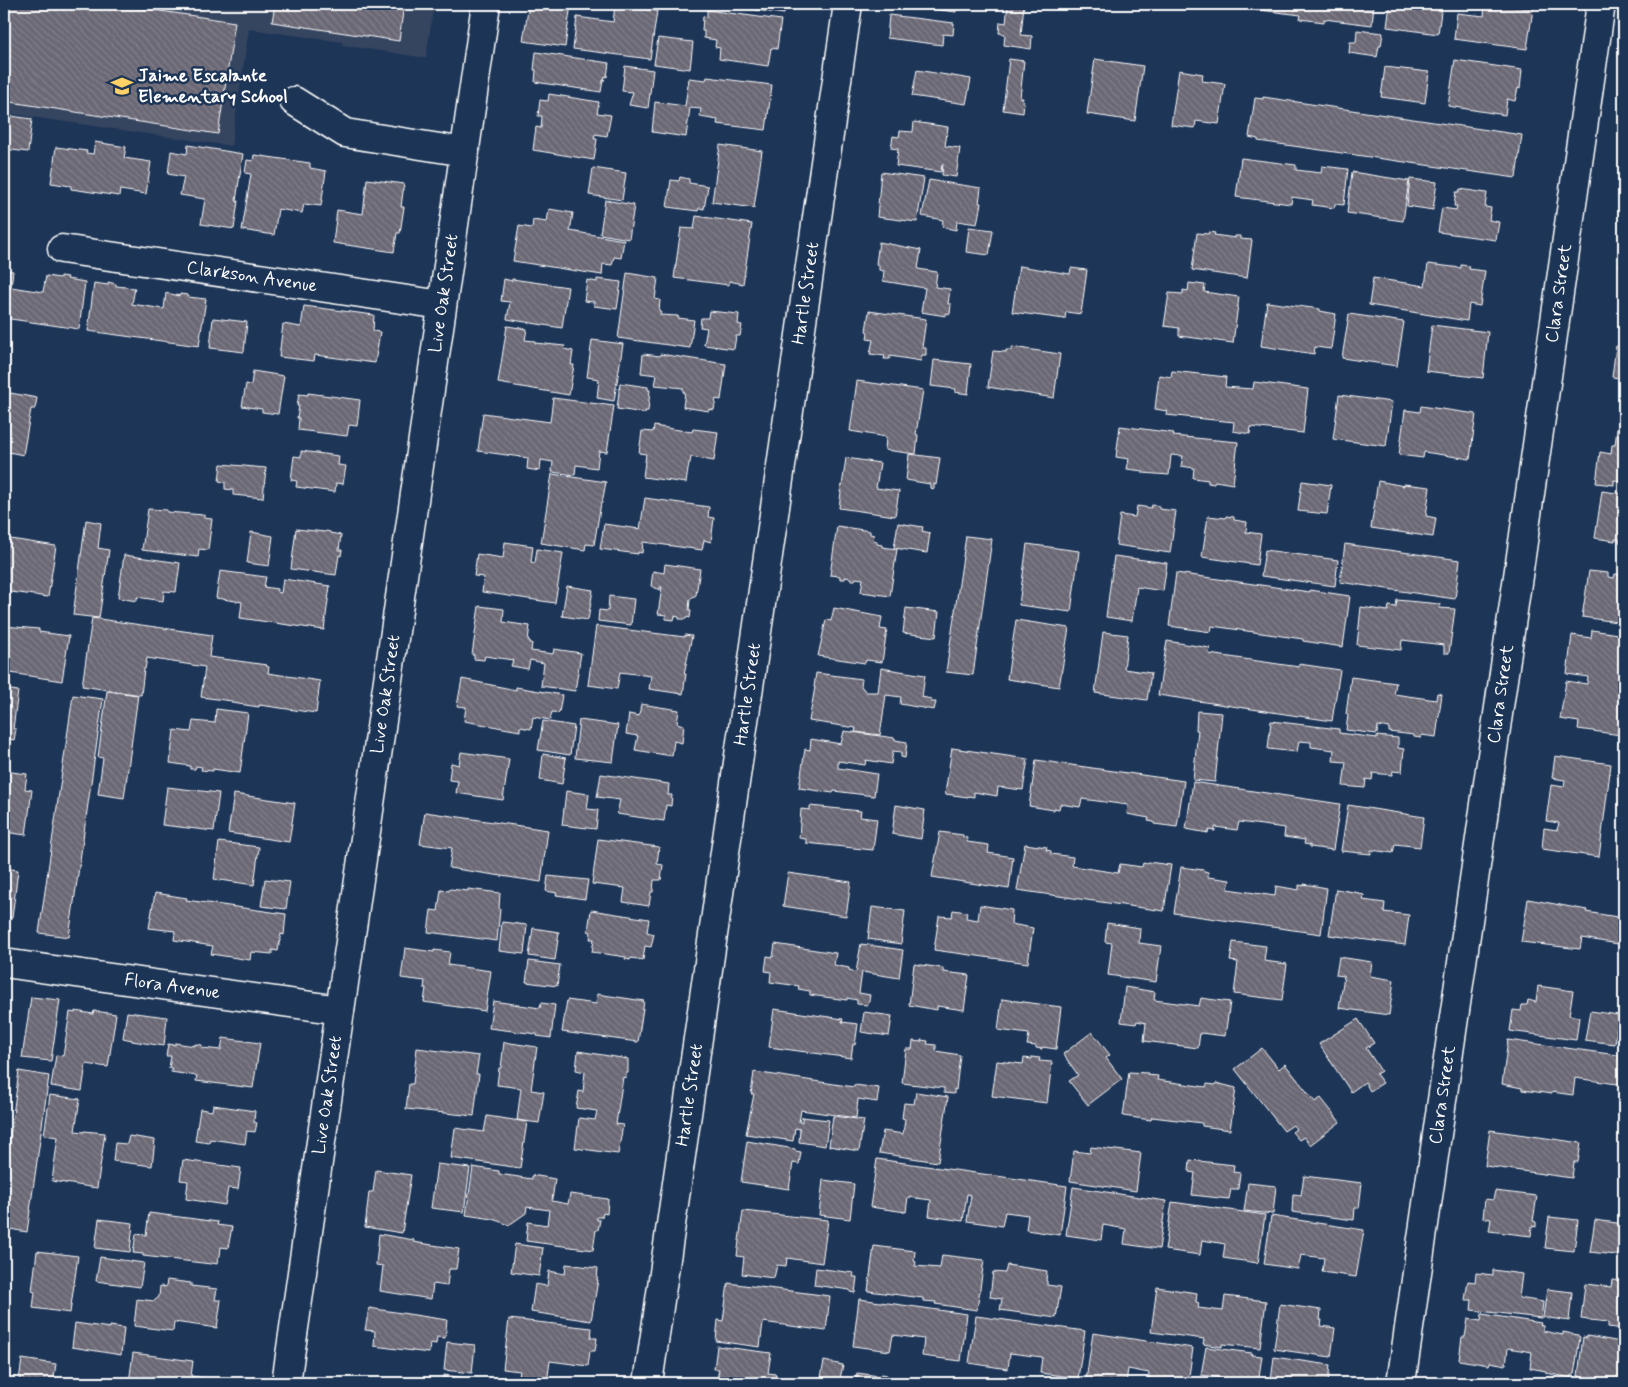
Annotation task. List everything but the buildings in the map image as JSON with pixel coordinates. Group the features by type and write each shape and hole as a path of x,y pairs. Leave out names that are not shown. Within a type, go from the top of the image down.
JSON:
{"street":[{"name":"Live Oak Street","path":"286,1383 486,4"},
{"name":"Hartle Street","path":"648,1383 848,4"},
{"name":"Clara Street","path":"1401,1383 1601,4"},
{"path":"294,101 345,133 465,152"},
{"name":"Clarkson Avenue","path":"62,249 442,304"},
{"name":"Flora Avenue","path":"4,963 340,1010"}],"shaded area":[{"name":"Jaime Escalante Elementary School","path":"4,4 434,4 426,58 342,45 342,42 249,29 231,146 4,113"}],"place":[{"name":"Jaime Escalante Elementary School","path":"122,86"}]}
